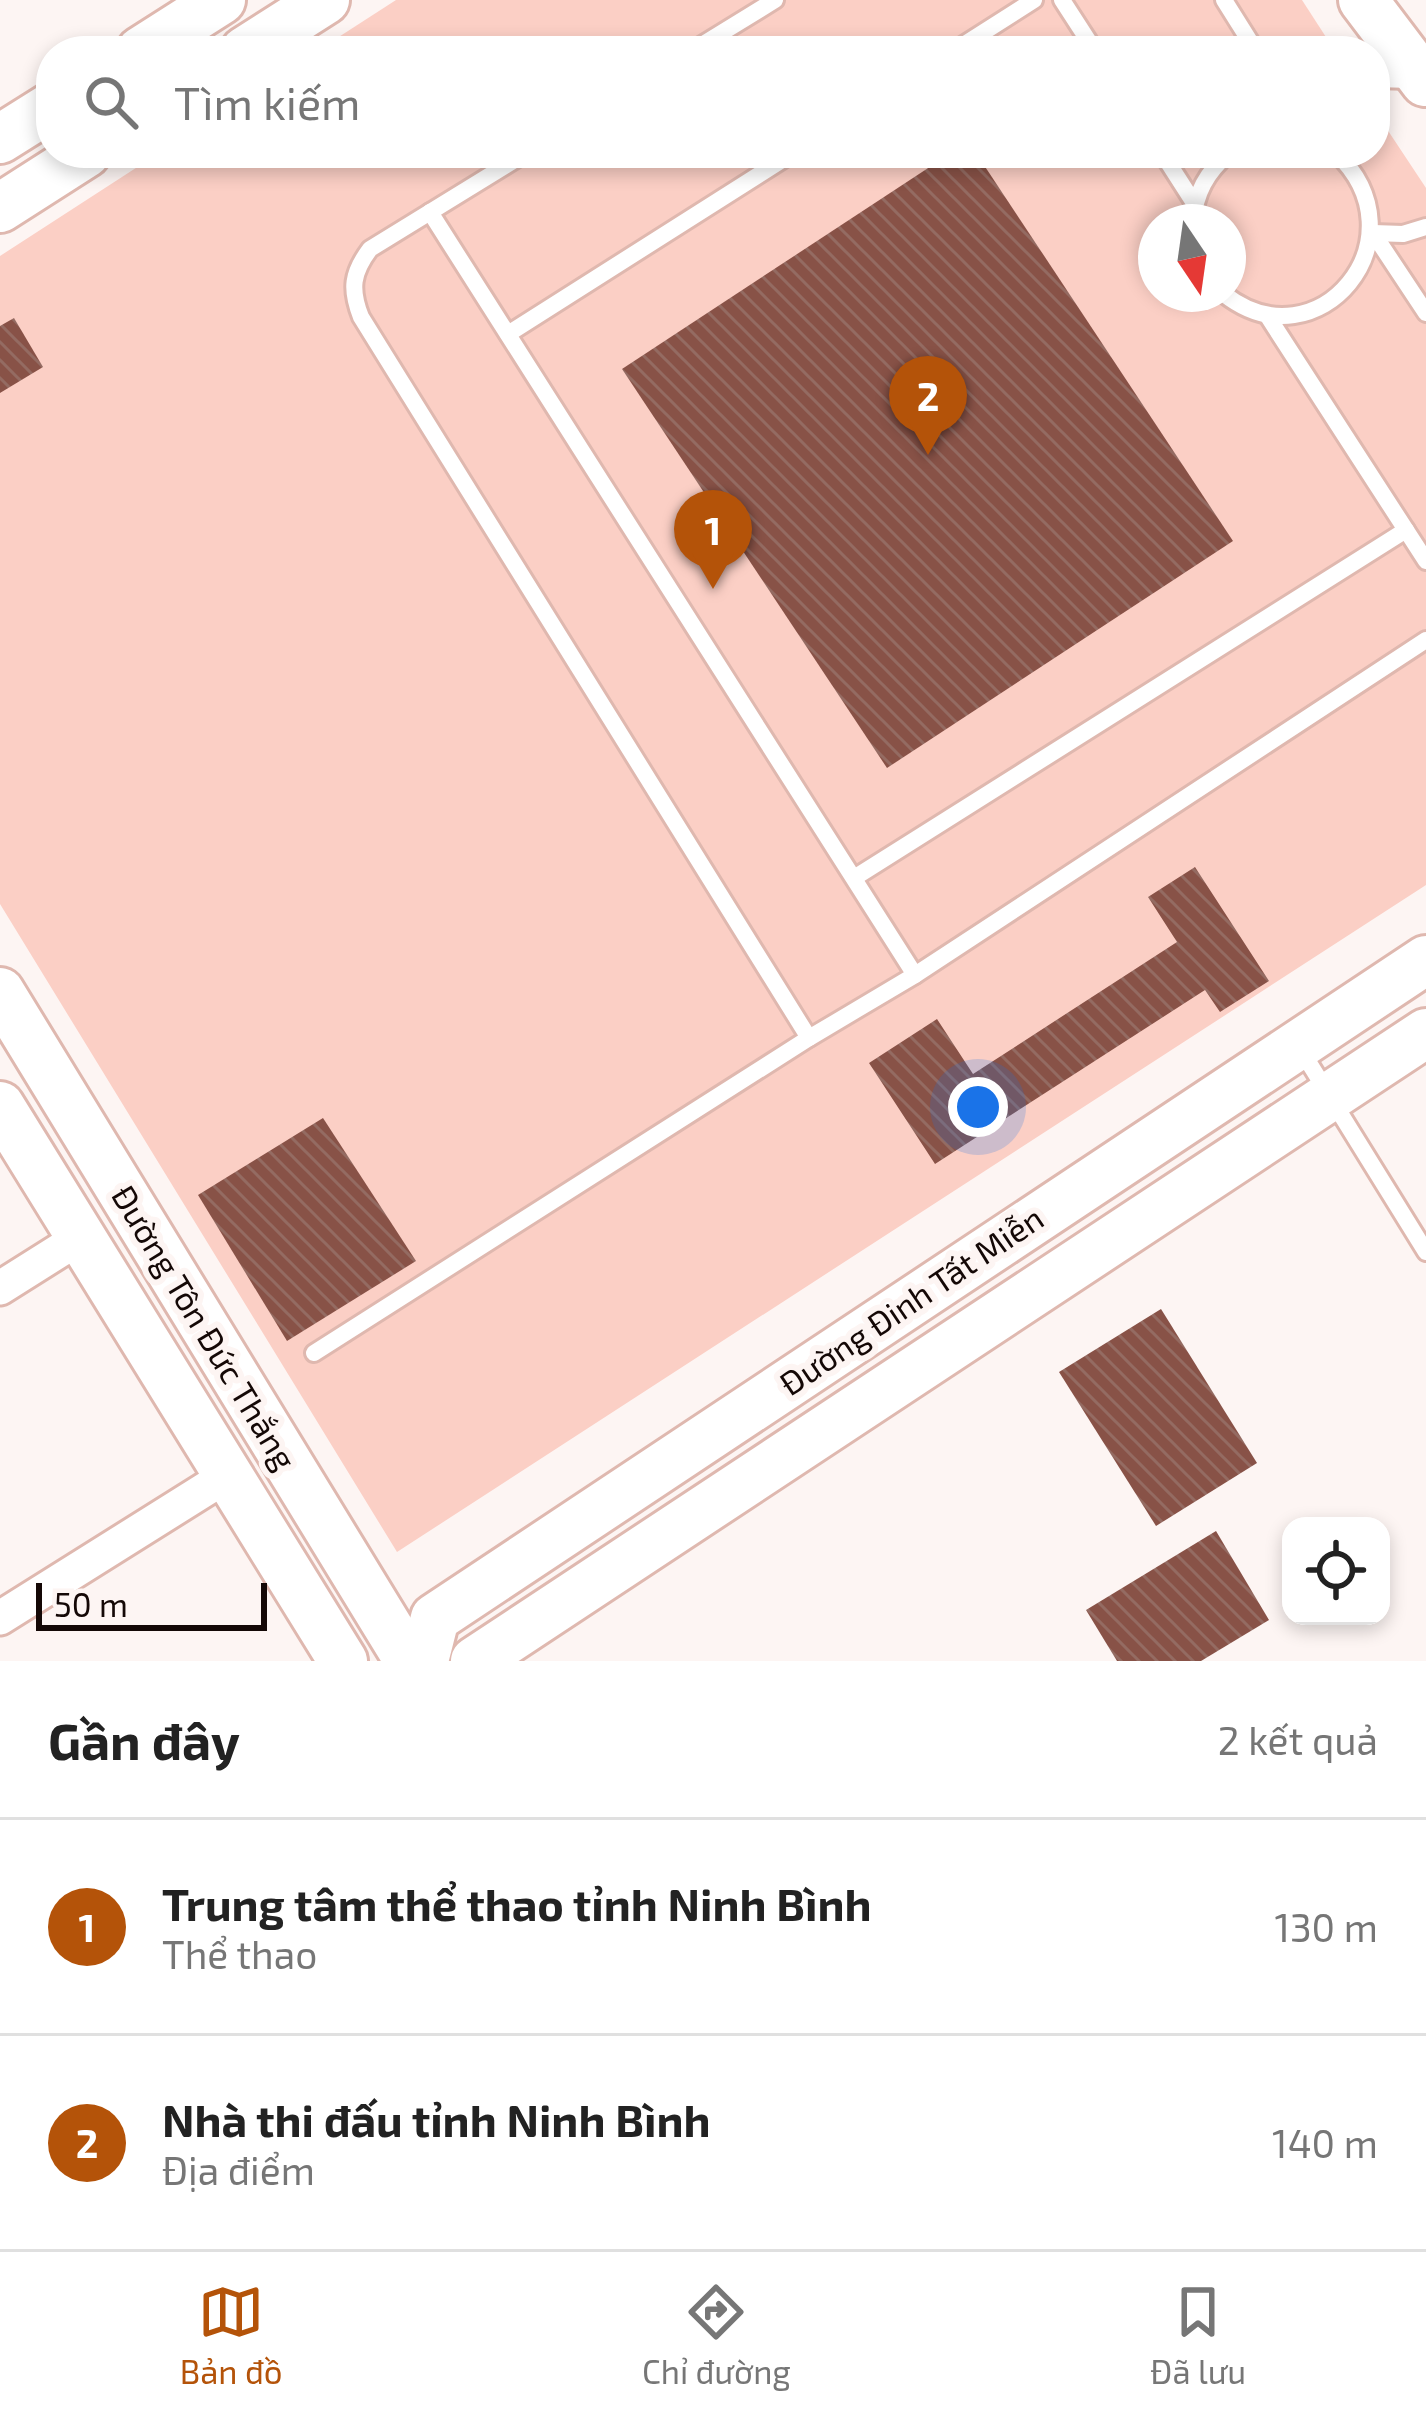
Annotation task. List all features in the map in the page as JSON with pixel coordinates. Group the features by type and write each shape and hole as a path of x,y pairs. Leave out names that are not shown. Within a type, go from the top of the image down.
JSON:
{"street":[{"path":"268,36 325,0"},
{"path":"1363,0 1425,82 1426,101"},
{"path":"163,36 216,2 235,36"},
{"path":"0,140 36,117"},
{"path":"0,208 63,168"},
{"name":"Đường Đinh Tất Miễn","path":"424,1661 435,1618 1426,960"},
{"name":"Đường Tôn Đức Thắng","path":"0,992 410,1661"},
{"name":"Đường Đinh Tất Miễn","path":"475,1661 1426,1033"},
{"name":"Đường Tôn Đức Thắng","path":"0,1106 343,1661"},
{"path":"0,1288 81,1237"},
{"path":"702,1438 734,1490"},
{"path":"0,1618 228,1475"}],"lane":[{"path":"716,36 775,0"},
{"path":"978,36 1034,0"},
{"path":"1062,0 1085,36"},
{"path":"1224,0 1247,36"},
{"path":"1390,80 1425,82"},
{"path":"502,168 370,249 355,270 353,296 361,317 809,1038"},
{"path":"508,334 769,168"},
{"path":"1170,168 1188,204"},
{"path":"1196,204 1206,176 1214,168"},
{"path":"1246,308 1267,315 1297,315 1325,305 1349,286 1365,261 1372,232 1370,203 1351,168"},
{"path":"430,212 915,975"},
{"path":"1372,232 1403,234 1426,227"},
{"path":"1372,232 1426,313"},
{"path":"1267,315 1426,561"},
{"path":"854,878 1406,530"},
{"path":"314,1353 915,975 1426,640"},
{"path":"1298,1044 1426,1252"}],"shaded area":[{"path":"396,0 1302,0 1325,36 340,36"},
{"path":"1390,134 1426,188 1426,885 397,1552 0,904 0,256 136,168 1390,168"}],"building":[{"path":"928,168 986,168 1233,541 887,768 622,369"},
{"path":"14,318 43,367 0,393 0,326"},
{"path":"1195,867 1269,981 1220,1012 1205,990 935,1164 869,1063 937,1019 973,1074 1177,942 1148,897"},
{"path":"323,1118 416,1261 287,1341 198,1195"},
{"path":"1161,1309 1257,1463 1156,1526 1059,1372"},
{"path":"1216,1531 1269,1620 1201,1661 1117,1661 1086,1610"}],"place":[{"name":"Nhà thi đấu tỉnh Ninh Bình","path":"928,455"},
{"name":"Trung tâm thể thao tỉnh Ninh Bình","path":"713,589"}]}
